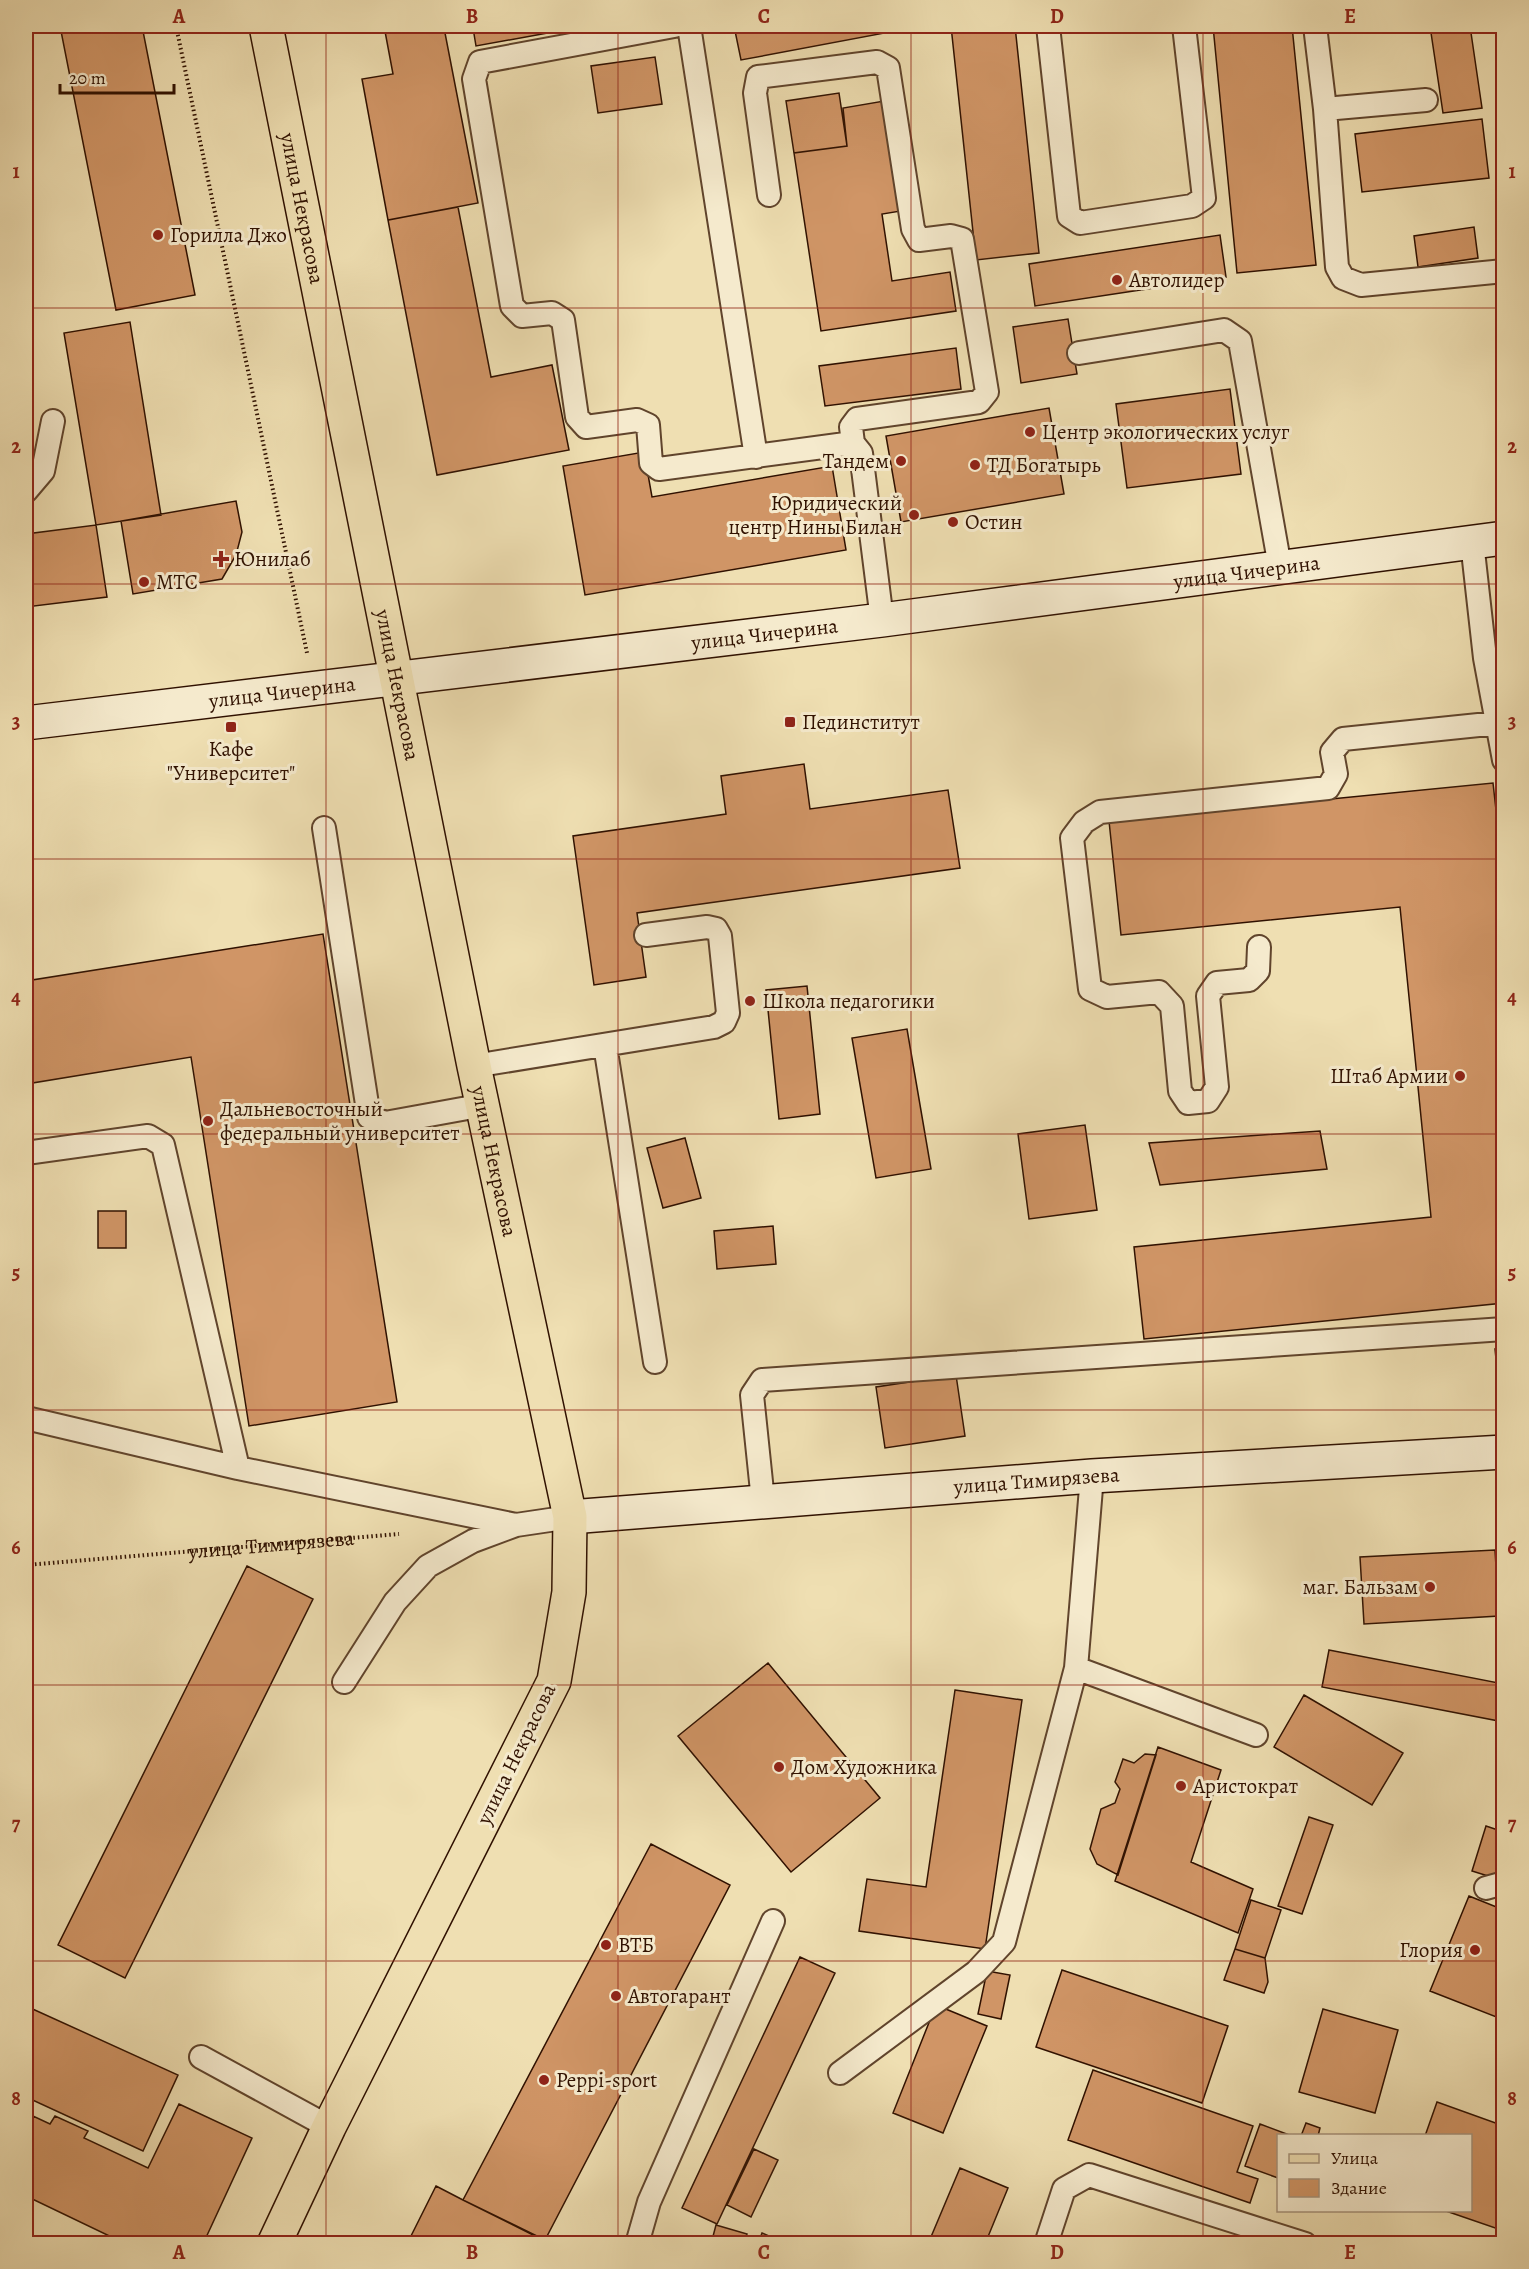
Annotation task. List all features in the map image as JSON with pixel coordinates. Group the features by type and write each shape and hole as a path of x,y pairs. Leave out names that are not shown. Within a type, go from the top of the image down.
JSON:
{"main road":[{"name":"улица Некрасова","path":"266,26 474,1066 570,1517 569,1592 554,1681 329,2127 274,2244"},
{"name":"улица Чичерина","path":"26,723 882,620 1488,540"},
{"name":"улица Тимирязева","path":"570,1517 1092,1476 1503,1452"}],"lane":[{"path":"674,26 480,62 474,79 512,306 522,316 552,313 563,320 577,417 586,427 637,420 648,425 651,463 659,469 853,443"},
{"path":"689,26 756,457"},
{"path":"1048,26 1069,216 1080,224 1192,206 1204,198 1184,26"},
{"path":"1315,26 1337,267 1343,278 1361,285 1503,271"},
{"path":"769,195 755,93 758,77 877,62 888,68 913,229 919,240 951,236 962,239 987,392 979,402 857,419 851,427 853,443 861,453 882,620"},
{"path":"1324,109 1426,100"},
{"path":"1079,353 1224,330 1240,341 1280,567"},
{"path":"26,491 44,471 53,421"},
{"path":"1488,540 1485,658 1503,760"},
{"path":"1260,947 1258,971 1249,980 1216,983 1208,996 1218,1087 1208,1101 1188,1103 1180,1091 1172,1006 1159,992 1107,998 1090,988 1072,838 1084,822 1100,812 1328,788 1336,774 1332,752 1342,740 1498,723"},
{"path":"324,828 369,1117 385,1123 484,1105"},
{"path":"474,1066 714,1027 724,1022 728,1013 720,936 716,929 707,927 646,935"},
{"path":"605,1045 655,1362"},
{"path":"26,1154 148,1136 163,1145 238,1468"},
{"path":"763,1501 752,1395 762,1380 1503,1329"},
{"path":"26,1418 238,1468 516,1525"},
{"path":"840,2073 976,1972 1004,1942 1076,1668 1092,1476"},
{"path":"344,1682 395,1602 428,1566 473,1541 516,1525 570,1517"},
{"path":"1076,1668 1256,1735"},
{"path":"637,2244 649,2202 773,1921"},
{"path":"201,2057 329,2127"},
{"path":"1046,2244 1064,2189 1089,2175 1305,2244"}],"path":[{"path":"176,26 307,655"},
{"name":"улица Тимирязева","path":"26,1565 408,1534"}],"building":[{"path":"60,26 142,26 195,295 116,310"},
{"path":"384,26 586,26 476,46 473,28 445,33 478,203 388,220 362,79 393,74"},
{"path":"734,26 906,26 906,29 741,60"},
{"path":"951,26 1015,26 1039,253 976,260"},
{"path":"1213,26 1292,26 1316,265 1237,273"},
{"path":"1430,26 1470,26 1482,108 1443,113"},
{"path":"655,57 662,104 598,113 591,66"},
{"path":"839,93 847,146 794,153 786,101"},
{"path":"884,101 901,211 882,214 892,281 950,272 956,311 821,331 794,153 847,146 843,108"},
{"path":"1482,119 1489,178 1362,192 1355,134"},
{"path":"458,207 491,377 552,365 569,450 437,475 388,220"},
{"path":"1474,227 1478,258 1418,267 1414,236"},
{"path":"1220,235 1226,277 1035,306 1029,264"},
{"path":"1068,319 1077,374 1021,383 1013,327"},
{"path":"130,322 161,515 96,525 64,333"},
{"path":"956,348 961,389 825,406 819,366"},
{"path":"1230,389 1241,474 1127,488 1116,404"},
{"name":"ТД Богатырь","path":"1049,408 1064,494 901,522 886,436"},
{"path":"644,452 652,497 832,466 846,550 585,595 563,466"},
{"path":"236,501 242,532 236,555 222,579 133,594 121,521"},
{"path":"96,525 107,597 26,607 26,534"},
{"path":"804,764 810,809 948,790 960,868 637,913 646,977 594,985 573,836 726,814 721,776"},
{"name":"Штаб Армии","path":"1493,783 1504,882 1504,1303 1144,1339 1134,1247 1431,1217 1400,907 1121,935 1109,821"},
{"path":"323,934 397,1402 249,1426 191,1057 26,1084 26,981"},
{"path":"807,986 820,1114 779,1119 766,990"},
{"path":"907,1029 931,1169 876,1178 852,1038"},
{"path":"1085,1125 1097,1210 1029,1219 1018,1134"},
{"path":"1320,1131 1327,1169 1160,1185 1149,1143"},
{"path":"685,1138 701,1198 663,1208 647,1148"},
{"path":"98,1211 126,1211 126,1248 98,1248"},
{"path":"773,1226 776,1264 717,1269 714,1231"},
{"path":"1504,1348 1504,1399 1500,1399 1495,1349"},
{"path":"956,1375 965,1436 885,1448 876,1387"},
{"name":"маг. Бальзам","path":"1495,1550 1499,1616 1364,1624 1360,1557"},
{"path":"247,1566 313,1599 125,1978 58,1945"},
{"path":"1329,1650 1504,1684 1504,1722 1322,1687"},
{"name":"Дом Художника","path":"768,1663 880,1798 791,1872 678,1736"},
{"path":"955,1690 1022,1700 985,1949 859,1931 867,1879 926,1887"},
{"path":"1304,1695 1403,1753 1372,1805 1274,1747"},
{"path":"1158,1747 1221,1770 1191,1862 1253,1889 1238,1933 1115,1881"},
{"path":"1145,1754 1156,1755 1118,1875 1097,1864 1090,1849 1101,1809 1115,1803 1120,1789 1115,1782 1123,1759 1134,1763"},
{"path":"1309,1817 1333,1825 1302,1914 1278,1906"},
{"path":"1486,1826 1504,1832 1504,1881 1472,1871"},
{"path":"651,1844 730,1885 545,2240 463,2200"},
{"name":"Глория","path":"1469,1896 1504,1910 1504,2020 1430,1991"},
{"path":"1251,1900 1281,1910 1265,1958 1235,1949"},
{"path":"1235,1949 1265,1958 1268,1982 1264,1993 1224,1980"},
{"path":"800,1957 835,1973 717,2224 682,2208"},
{"path":"1062,1970 1228,2026 1202,2103 1036,2047"},
{"path":"987,1971 1010,1975 1001,2019 978,2014"},
{"path":"936,2005 987,2026 943,2133 893,2113"},
{"path":"26,2006 178,2075 143,2151 26,2097"},
{"path":"1323,2009 1398,2030 1375,2113 1299,2092"},
{"path":"1093,2070 1253,2126 1237,2172 1258,2179 1250,2203 1068,2140"},
{"path":"1437,2102 1504,2126 1504,2231 1449,2212 1472,2212 1472,2134 1426,2134"},
{"path":"179,2104 252,2138 203,2244 126,2244 26,2196 26,2132 33,2116 50,2124 55,2116 88,2131 84,2138 148,2168"},
{"path":"1306,2123 1320,2128 1318,2134 1302,2134"},
{"path":"1260,2124 1287,2134 1277,2134 1277,2178 1245,2166"},
{"path":"754,2149 778,2160 751,2217 727,2205"},
{"path":"960,2168 1008,2188 985,2244 928,2244"},
{"path":"436,2186 463,2200 551,2244 407,2244"},
{"path":"716,2225 747,2234 744,2244 711,2244"},
{"path":"762,2233 787,2244 758,2244"}],"place":[{"name":"Горилла Джо","path":"158,235"},
{"name":"Автолидер","path":"1117,280"},
{"name":"Центр экологических услуг","path":"1030,432"},
{"name":"Тандем","path":"901,461"},
{"name":"ТД Богатырь","path":"975,465"},
{"name":"Юридический центр Нины Билан","path":"914,515"},
{"name":"Остин","path":"953,522"},
{"name":"Юнилаб","path":"221,559"},
{"name":"МТС","path":"144,582"},
{"name":"Пединститут","path":"790,722"},
{"name":"Кафе \"Университет\"","path":"231,727"},
{"name":"Школа педагогики","path":"750,1001"},
{"name":"Штаб Армии","path":"1460,1076"},
{"name":"Дальневосточный федеральный университет","path":"208,1121"},
{"name":"маг. Бальзам","path":"1430,1587"},
{"name":"Дом Художника","path":"779,1767"},
{"name":"Аристократ","path":"1181,1786"},
{"name":"ВТБ","path":"606,1945"},
{"name":"Глория","path":"1475,1950"},
{"name":"Автогарант","path":"616,1996"},
{"name":"Peppi-sport","path":"544,2080"}]}
